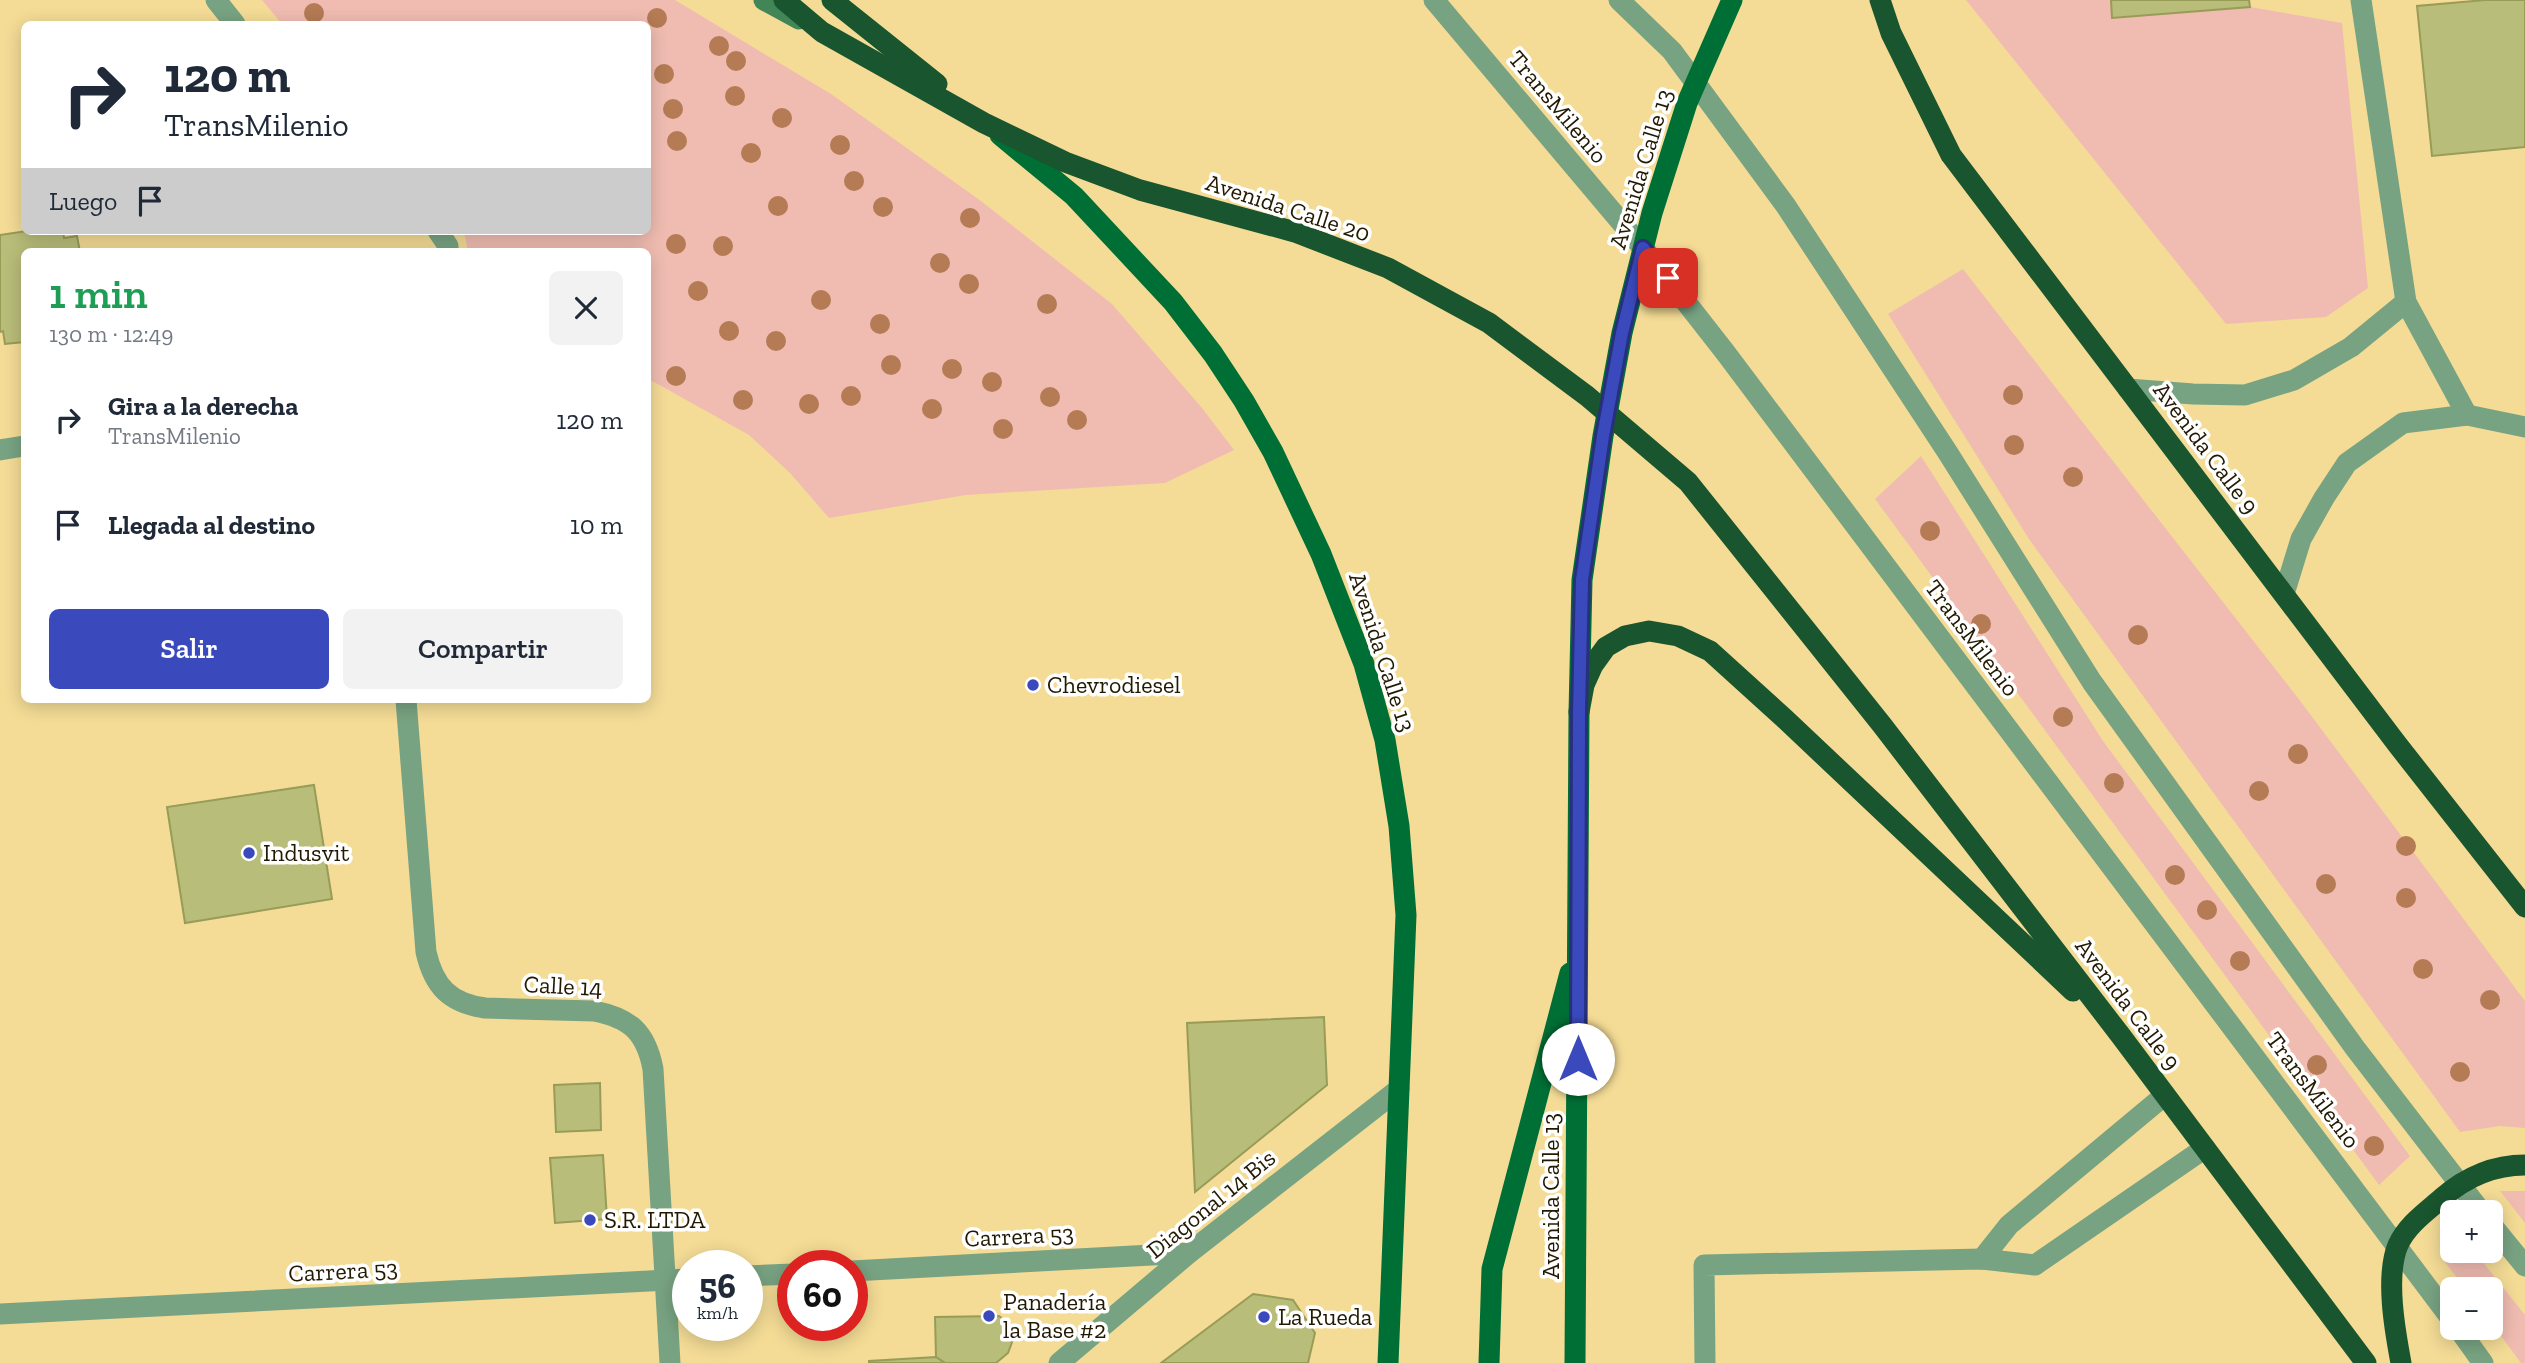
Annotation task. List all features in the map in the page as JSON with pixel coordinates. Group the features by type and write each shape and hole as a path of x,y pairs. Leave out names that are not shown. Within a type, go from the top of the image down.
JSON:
{"highway":[{"name":"Avenida Calle 20","path":"785,0 822,32 984,122 1065,162 1127,186 1296,232 1388,268 1489,323 1607,413 1688,482"},
{"name":"Avenida Calle 20","path":"832,0 984,122"},
{"name":"Avenida Calle 9","path":"1880,0 1891,33 1951,155 2525,907"},
{"name":"Avenida Calle 9","path":"1688,482 1882,725 2121,1036 2366,1363"},
{"path":"1579,712 1584,685 1593,665 1606,648 1625,636 1649,631 1678,636 1710,651 2121,1036"},
{"path":"2401,1363 2392,1294 2398,1246 2414,1222 2458,1184 2481,1172 2512,1165 2525,1166"}],"main road":[{"path":"764,0 822,32"},
{"name":"Avenida Calle 13","path":"1576,1363 1577,944 1582,580 1607,413 1622,333 1643,248 1695,84 1731,0"},
{"name":"Avenida Calle 13","path":"984,122 1074,196 1173,302 1213,354 1273,452 1321,554 1364,664 1385,740 1399,826 1406,915 1388,1363"},
{"name":"Avenida Calle 13","path":"1489,1363 1492,1269 1577,944"}],"street":[{"path":"216,0 233,21"},
{"name":"TransMilenio","path":"1434,0 1643,248 1725,352 2440,1304"},
{"path":"1619,0 1672,51 1786,206 1948,453 2092,682 2355,1048 2471,1200"},
{"path":"2361,0 2406,302 2467,415"},
{"path":"2128,389 2245,395 2294,380 2351,346 2406,302"},
{"path":"2284,594 2301,539 2347,463 2403,423 2467,415 2525,427"},
{"path":"0,450 21,446"},
{"name":"Calle 14","path":"406,703 426,952 430,970 439,985 452,997 468,1005 485,1008 594,1011 611,1014 628,1022 641,1035 649,1051 653,1069 670,1363"},
{"name":"Diagonal 14 Bis","path":"1059,1363 1189,1253 1399,1088"},
{"path":"1982,1259 2009,1224 2165,1096"},
{"path":"1704,1363 1704,1265 1982,1259 2035,1265 2205,1148"},
{"path":"2503,1239 2525,1266"},
{"name":"Carrera 53","path":"868,1270 1189,1253"},
{"name":"Carrera 53","path":"0,1314 672,1280"},
{"path":"2467,1340 2483,1363"}],"shaded area":[{"path":"262,0 675,0 831,94 981,201 1112,304 1202,408 1234,450 1165,483 966,495 829,518 790,473 749,435 651,381 651,248 467,248 465,235 651,235 651,21 280,21"},
{"path":"1966,0 2111,0 2113,18 2250,7 2342,23 2368,288 2326,317 2226,324"},
{"path":"1963,269 2298,698 2525,1001 2525,1128 2500,1126 2460,1132 2029,539 1888,314"},
{"path":"1921,456 2103,741 2410,1156 2379,1185 1875,499"},
{"path":"2500,1191 2525,1191 2525,1223"},
{"path":"2446,1263 2484,1263 2495,1277 2456,1277"},
{"path":"2503,1287 2525,1315 2525,1363 2521,1363 2503,1339"}],"building":[{"path":"2111,0 2249,0 2250,7 2112,18"},
{"path":"2485,0 2525,0 2525,147 2432,156 2417,6"},
{"path":"21,232 21,235 64,235 64,238 77,236 79,248 21,248 21,342 5,344 3,331 0,332 0,235"},
{"name":"Indusvit","path":"314,785 332,899 185,923 167,807"},
{"path":"1324,1017 1327,1085 1195,1192 1187,1023"},
{"path":"600,1083 601,1130 556,1132 554,1085"},
{"path":"603,1155 607,1219 555,1223 550,1158"},
{"name":"La Rueda","path":"1253,1294 1293,1300 1315,1333 1308,1363 1161,1363"},
{"path":"999,1316 1008,1323 1014,1337 1008,1353 996,1363 945,1363 936,1357 935,1317"},
{"path":"936,1357 945,1363 869,1363 869,1361"}],"place":[{"name":"Chevrodiesel","path":"1033,685"},
{"name":"Indusvit","path":"249,853"},
{"name":"S.R. LTDA","path":"590,1220"},
{"name":"Panadería la Base #2","path":"989,1316"},
{"name":"La Rueda","path":"1264,1317"}],"route":[{"path":"1578,1059 1582,580 1603,436 1622,333 1643,248 1668,278"}]}
